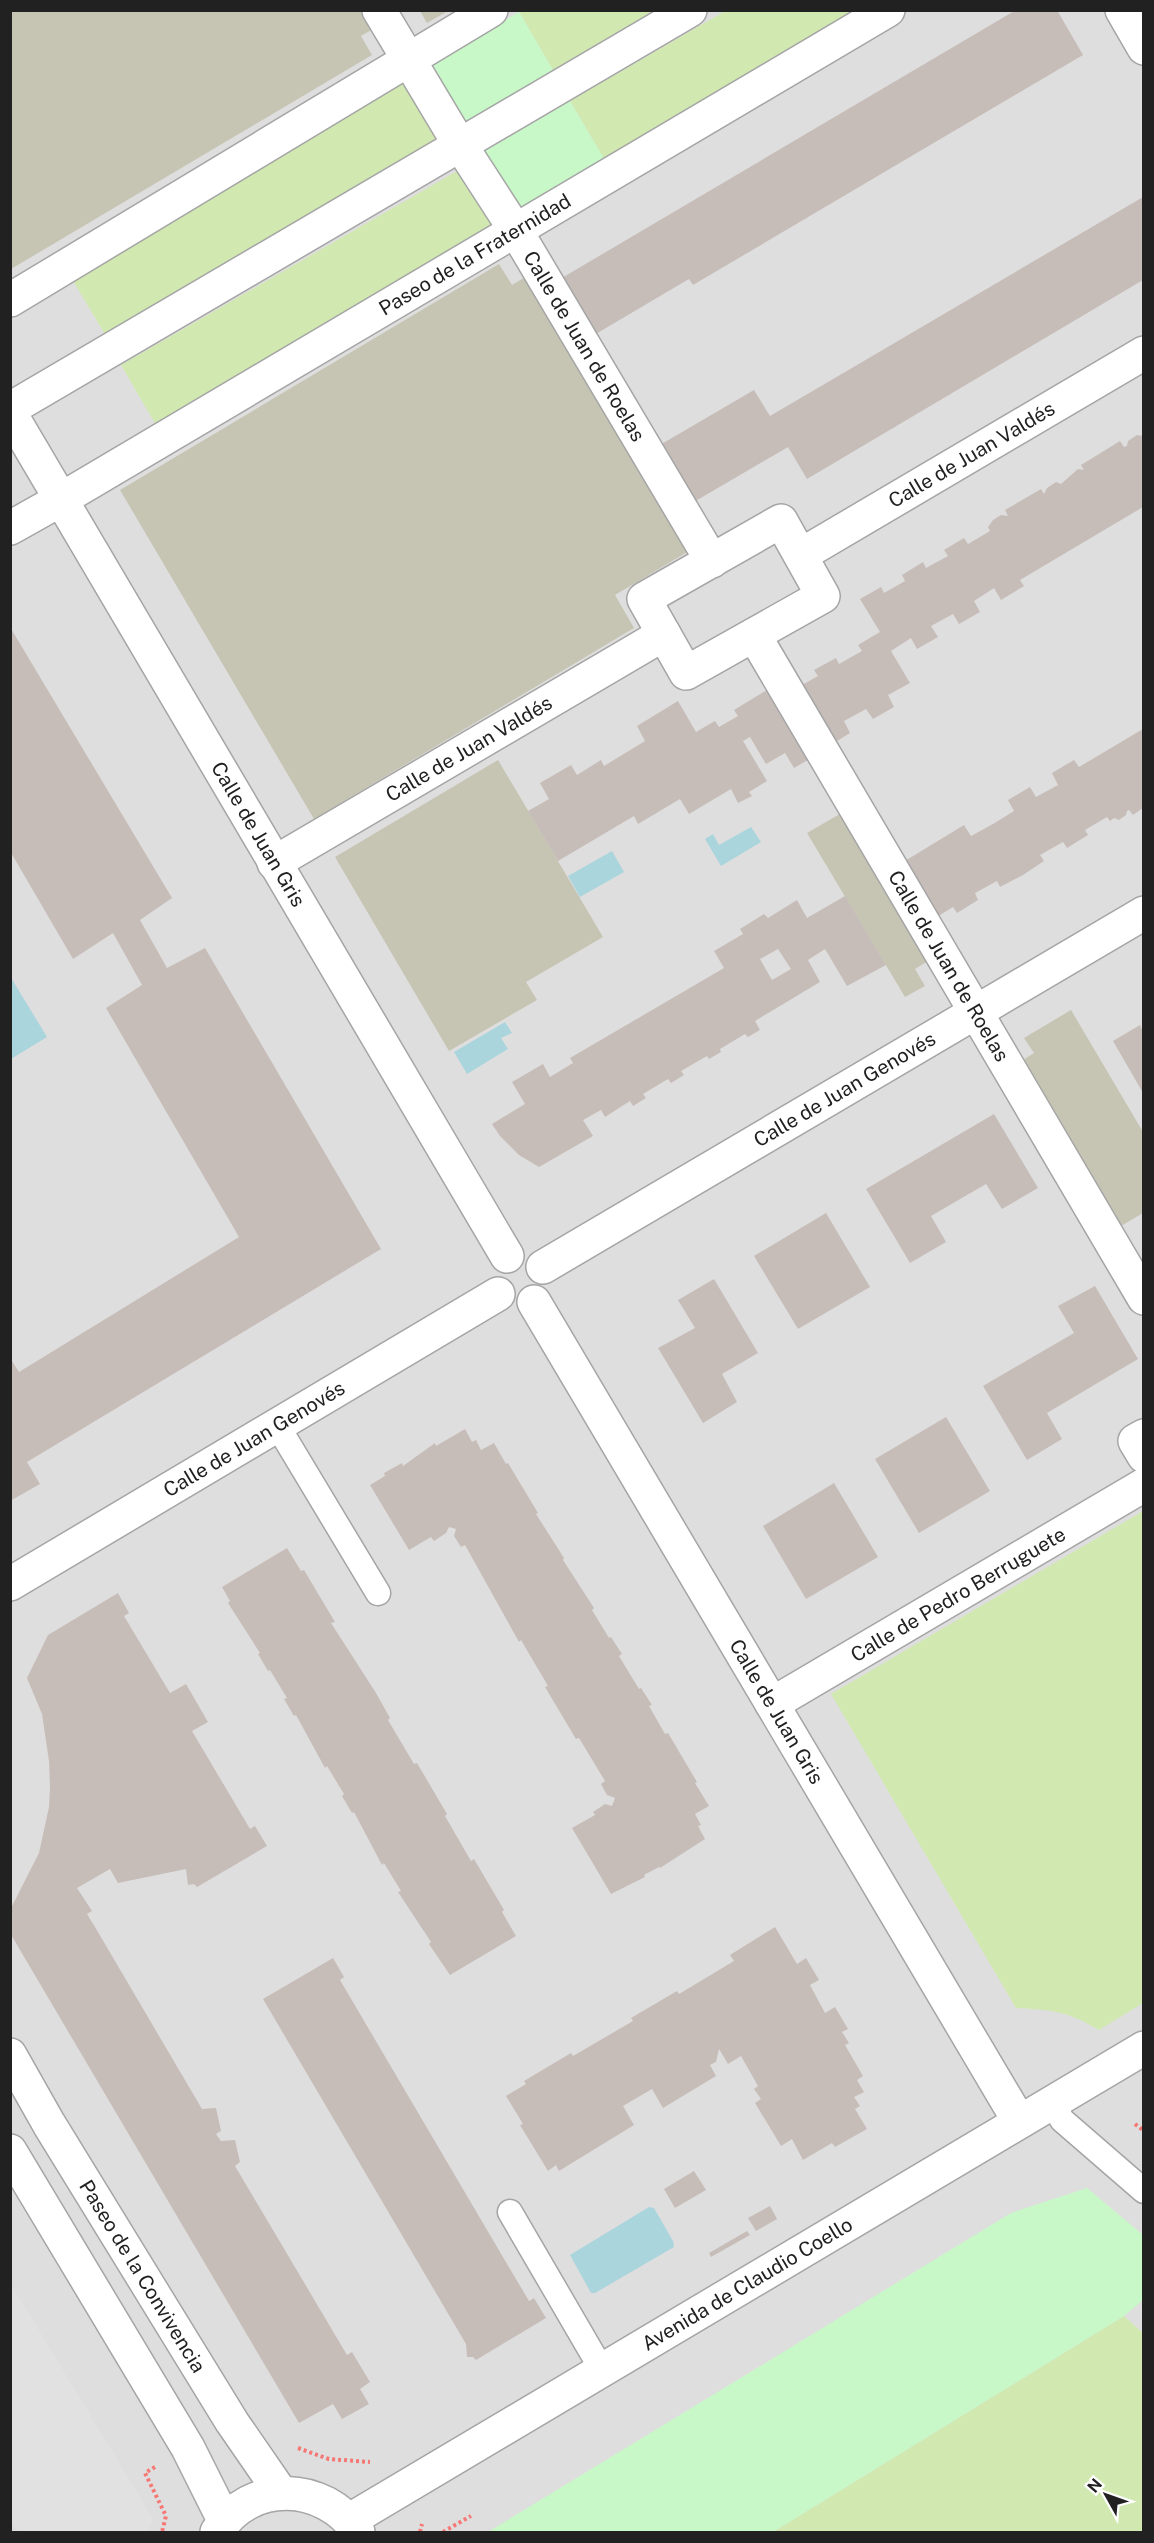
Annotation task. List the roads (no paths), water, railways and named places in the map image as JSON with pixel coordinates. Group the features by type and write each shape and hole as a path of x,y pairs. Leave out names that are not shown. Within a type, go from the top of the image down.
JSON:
{"street":[{"name":"Calle de Juan de Roelas","path":"379,10 460,145 516,231 712,561"},
{"path":"10,300 491,10"},
{"path":"10,411 690,10"},
{"name":"Paseo de la Fraternidad","path":"10,528 888,10"},
{"path":"1122,10 1143,48"},
{"name":"Calle de Juan Valdés","path":"801,555 1143,353"},
{"name":"Calle de Juan Gris","path":"10,411 60,500 507,1256"},
{"path":"781,521 801,555 823,596 686,673 644,599 781,521"},
{"name":"Calle de Juan Valdés","path":"274,863 664,634"},
{"name":"Calle de Juan de Roelas","path":"754,635 1143,1298"},
{"name":"Calle de Juan Genovés","path":"543,1267 1143,913"},
{"path":"521,1252 534,1256 543,1267 547,1279 543,1292 534,1302 521,1306 508,1303 498,1294 494,1280 497,1266 507,1256 521,1252"},
{"name":"Calle de Juan Genovés","path":"10,1584 498,1294"},
{"name":"Calle de Juan Gris","path":"534,1302 1019,2121"},
{"path":"1143,1436 1135,1442 1143,1456"},
{"name":"Calle de Pedro Berruguete","path":"772,1704 1143,1485"},
{"name":"Avenida de Claudio Coello","path":"354,2526 383,2499 1143,2048"},
{"name":"Paseo de la Convivencia","path":"10,2055 49,2124 225,2412 281,2493"},
{"path":"10,2151 188,2448 220,2526 246,2503 281,2493 305,2494 330,2504 354,2526"}],"lane":[{"path":"278,1425 378,1593"},
{"path":"1053,2102 1062,2120 1143,2190"},
{"path":"510,2212 602,2370"}],"water":[{"path":"751,827 761,842 721,866 705,839 713,834 719,845"},
{"path":"612,851 624,872 580,897 568,876"},
{"path":"10,976 47,1037 11,1059 10,1059"},
{"path":"505,1022 512,1033 501,1038 508,1049 467,1074 454,1052"},
{"path":"649,2207 654,2208 673,2241 674,2247 595,2293 591,2293 570,2255"}]}
